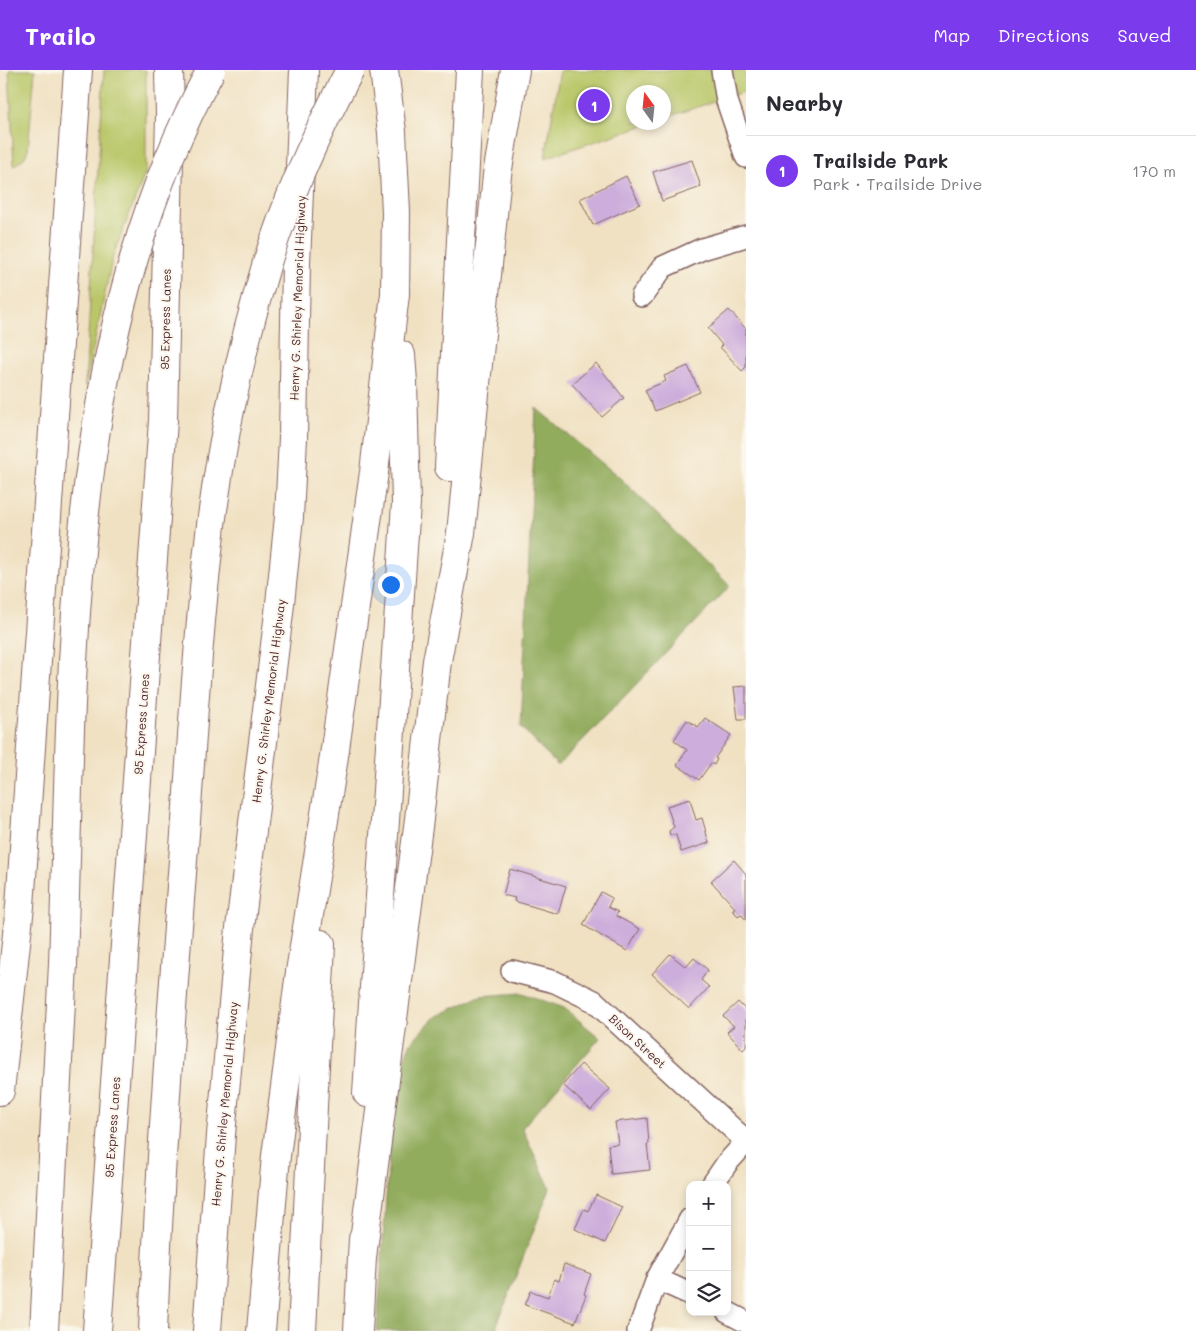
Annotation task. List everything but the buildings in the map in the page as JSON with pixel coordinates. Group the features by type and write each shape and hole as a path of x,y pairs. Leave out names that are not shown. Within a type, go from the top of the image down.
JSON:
{"highway":[{"path":"0,1091 20,906 78,70"},
{"path":"169,70 170,115"},
{"path":"170,115 176,70"},
{"path":"44,1331 63,964 72,695 78,583 86,492 100,405 117,323 144,230 167,166 193,104 211,70"},
{"name":"Henry G. Shirley Memorial Highway","path":"208,1331 221,1135 239,938 289,517 293,438 296,263 304,70"},
{"path":"153,1331 177,939 211,524 232,400 267,264 305,163 350,70"},
{"path":"358,1331 366,1111 406,503 403,382 395,294 395,194 392,132 384,70"},
{"path":"437,661 443,536 451,445 470,70"},
{"path":"362,1257 437,661 461,533 497,175 515,70"},
{"name":"95 Express Lanes","path":"97,1331 164,421 170,115"},
{"path":"261,1331 276,1156 300,972 333,763 374,472 395,294"},
{"path":"302,1331 319,972 333,763"}],"street":[{"path":"722,70 727,101 746,157"},
{"path":"642,296 663,267 702,250 746,236"},
{"name":"Bison Street","path":"512,971 555,982 594,1001 746,1142"},
{"path":"715,1181 727,1163 746,1142"},
{"path":"638,1331 657,1279 686,1226"},
{"path":"657,1279 686,1292"},
{"path":"731,1314 746,1322"}],"green space":[{"path":"9,70 35,70 28,149 25,157 14,166"},
{"path":"104,70 146,70 146,171 113,256 85,386"},
{"path":"560,70 746,70 746,91 671,116 671,85 626,85 626,130 630,130 545,158"},
{"path":"536,408 620,478 730,586 558,766 521,727"},
{"path":"522,993 564,1008 600,1038 522,1128 550,1188 496,1331 377,1331 394,1081 411,1042 435,1017 480,996"}],"place":[{"name":"Trailside Park","path":"594,105"}]}
